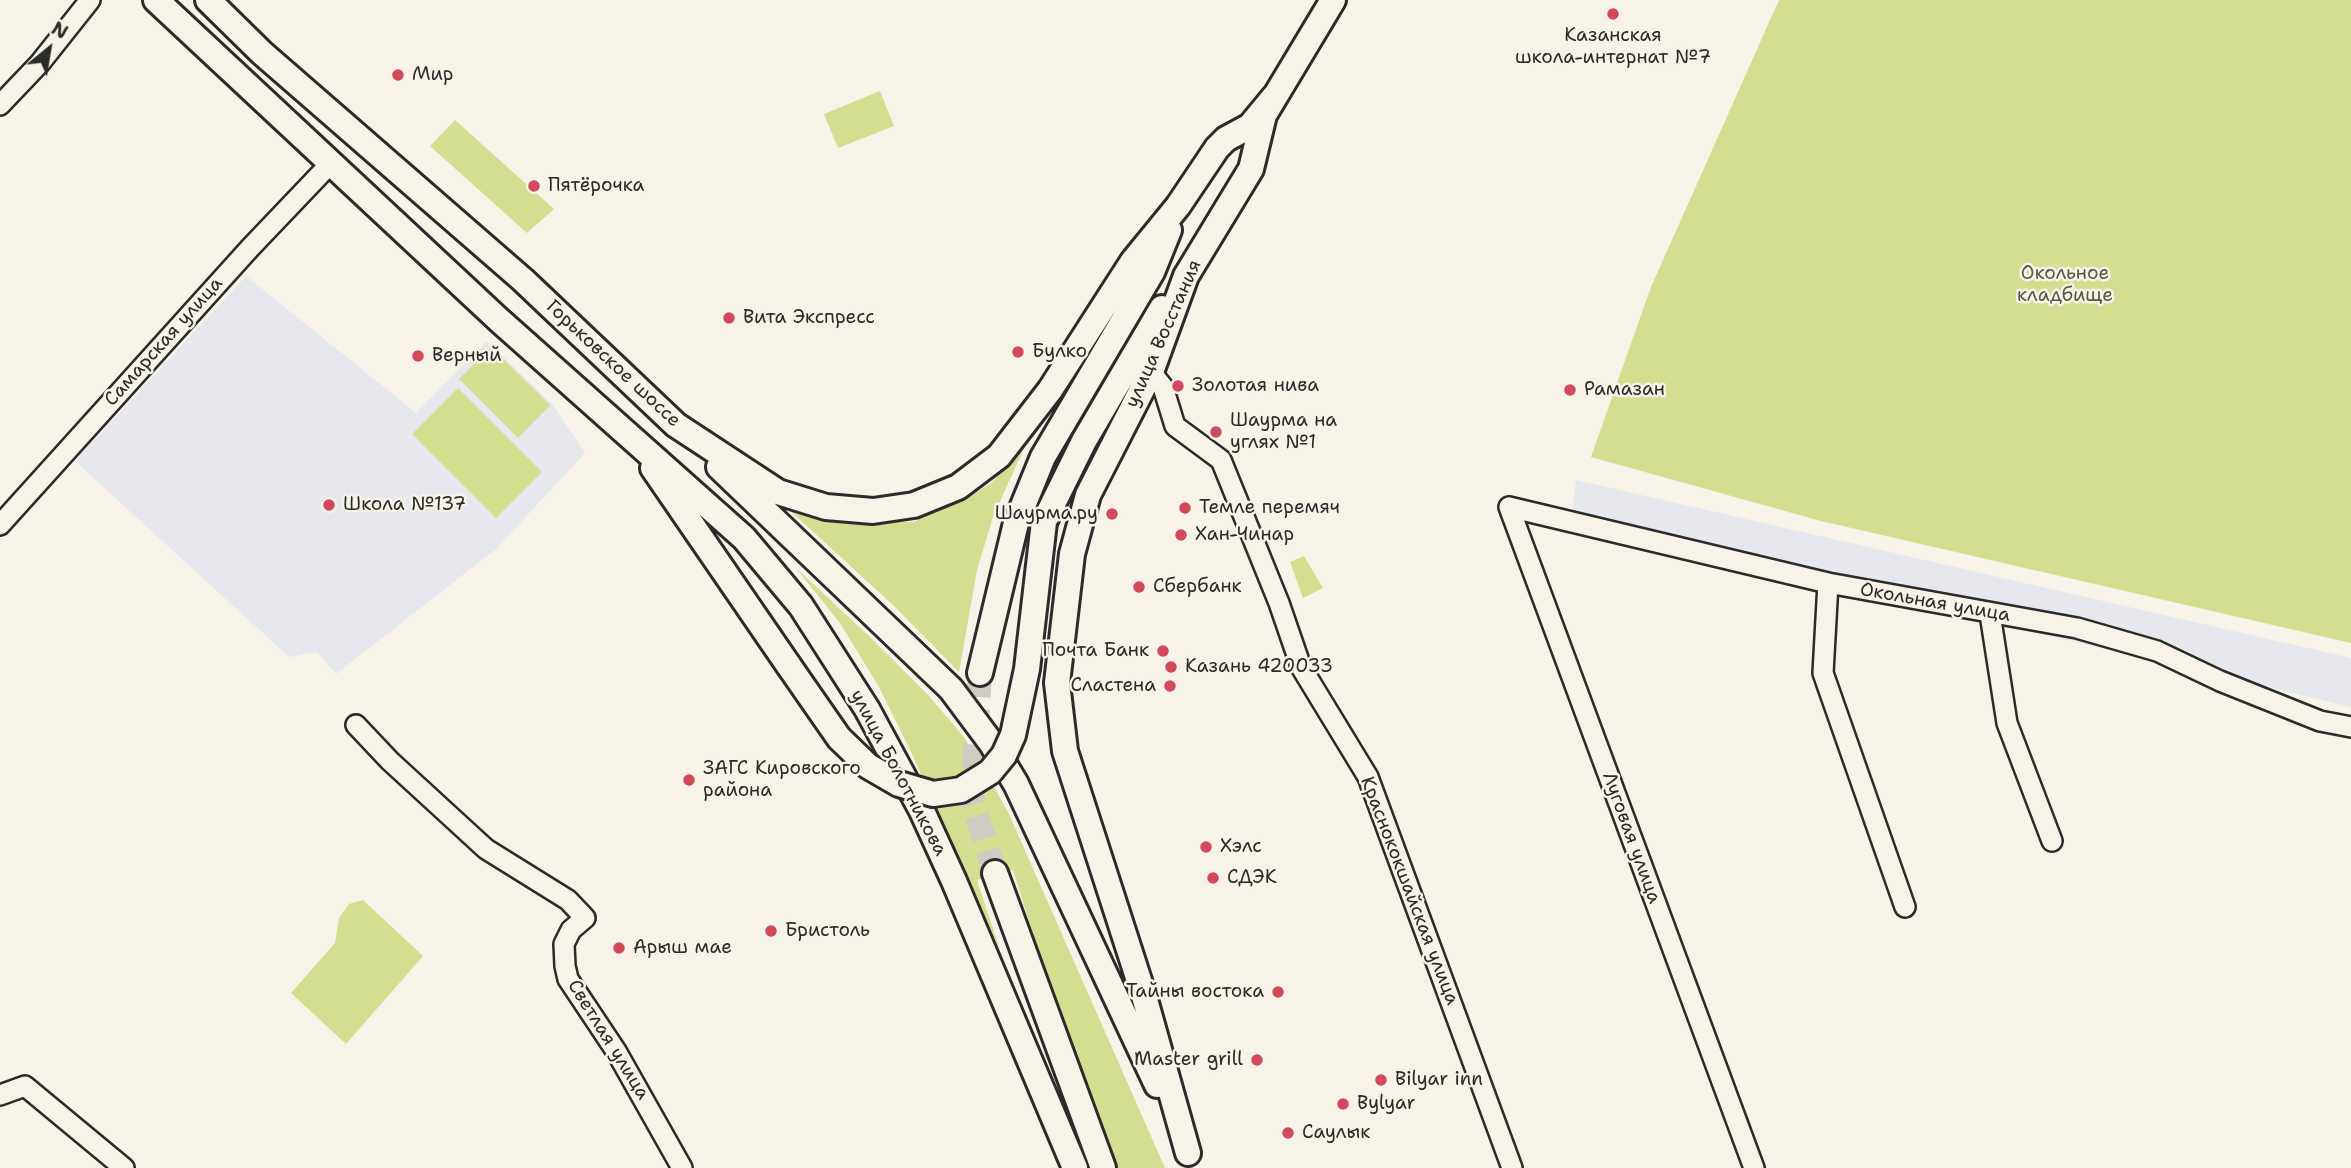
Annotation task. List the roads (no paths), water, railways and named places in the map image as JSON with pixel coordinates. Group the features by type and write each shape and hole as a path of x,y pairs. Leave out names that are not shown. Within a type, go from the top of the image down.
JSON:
{"main road":[{"path":"156,0 499,320 631,436 839,738 868,766 900,784 933,794 961,790 990,772 1004,755 1013,735 1027,668 1044,522 1084,441 1165,303 1186,276"},
{"name":"Горьковское шоссе","path":"208,0 273,62 523,280 676,425 778,492 826,507 873,511 914,505 958,487 999,456 1050,390 1133,261 1178,206"},
{"name":"улица Восстания","path":"1191,1160 1144,996 1065,751 1057,683 1072,554 1088,495 1151,372 1186,276 1251,169 1261,123 1333,0"},
{"name":"улица Восстания","path":"1178,206 1217,148 1226,139 1250,126 1274,97"},
{"path":"980,673 1016,523 1039,468 1152,272 1178,206"},
{"path":"676,425 951,689 992,744 1016,784 1191,1160"},
{"name":"улица Болотникова","path":"631,436 744,538 801,606 867,709 922,811 1075,1168"},
{"path":"995,873 1103,1168"}],"street":[{"path":"0,104 40,63 90,0"},
{"name":"Самарская улица","path":"0,525 250,247 331,163"},
{"name":"Краснококшайская улица","path":"1151,372 1163,387 1175,426 1221,460 1279,603 1301,667 1368,776 1512,1168"},
{"name":"Окольная улица","path":"1509,508 1828,583 2077,628 2157,651 2220,681 2320,721 2351,727"},
{"name":"Луговая улица","path":"1509,508 1754,1168"},
{"path":"1828,583 1823,673 1905,907"},
{"path":"1990,614 2007,723 2052,841"},
{"name":"Светлая улица","path":"356,725 390,761 486,849 568,900 585,918 571,930 564,944 568,979 616,1051 682,1168"},
{"path":"0,1095 25,1086 124,1168"}],"tunnel":[{"path":"980,673 972,801 995,873"}],"place":[{"name":"Казанская школа-интернат №7","path":"1613,14"},
{"name":"Мир","path":"398,75"},
{"name":"Пятёрочка","path":"534,186"},
{"name":"Вита Экспресс","path":"729,318"},
{"name":"Булко","path":"1018,352"},
{"name":"Верный","path":"418,356"},
{"name":"Золотая нива","path":"1178,386"},
{"name":"Рамазан","path":"1570,390"},
{"name":"Шаурма на углях №1","path":"1216,432"},
{"name":"Школа №137","path":"329,505"},
{"name":"Темле перемяч","path":"1185,508"},
{"name":"Шаурма.ру","path":"1112,514"},
{"name":"Хан-Чинар","path":"1181,535"},
{"name":"Сбербанк","path":"1139,587"},
{"name":"Почта Банк","path":"1163,651"},
{"name":"Казань 420033","path":"1171,667"},
{"name":"Сластена","path":"1170,686"},
{"name":"ЗАГС Кировского района","path":"689,780"},
{"name":"Хэлс","path":"1206,847"},
{"name":"СДЭК","path":"1213,878"},
{"name":"Бристоль","path":"771,931"},
{"name":"Арыш мае","path":"619,948"},
{"name":"Тайны востока","path":"1278,992"},
{"name":"Master grill","path":"1257,1060"},
{"name":"Bilyar inn","path":"1381,1080"},
{"name":"Bylyar","path":"1343,1104"},
{"name":"Саулык","path":"1288,1133"}],"park label":[{"name":"Окольное кладбище","path":"2065,285"}]}
